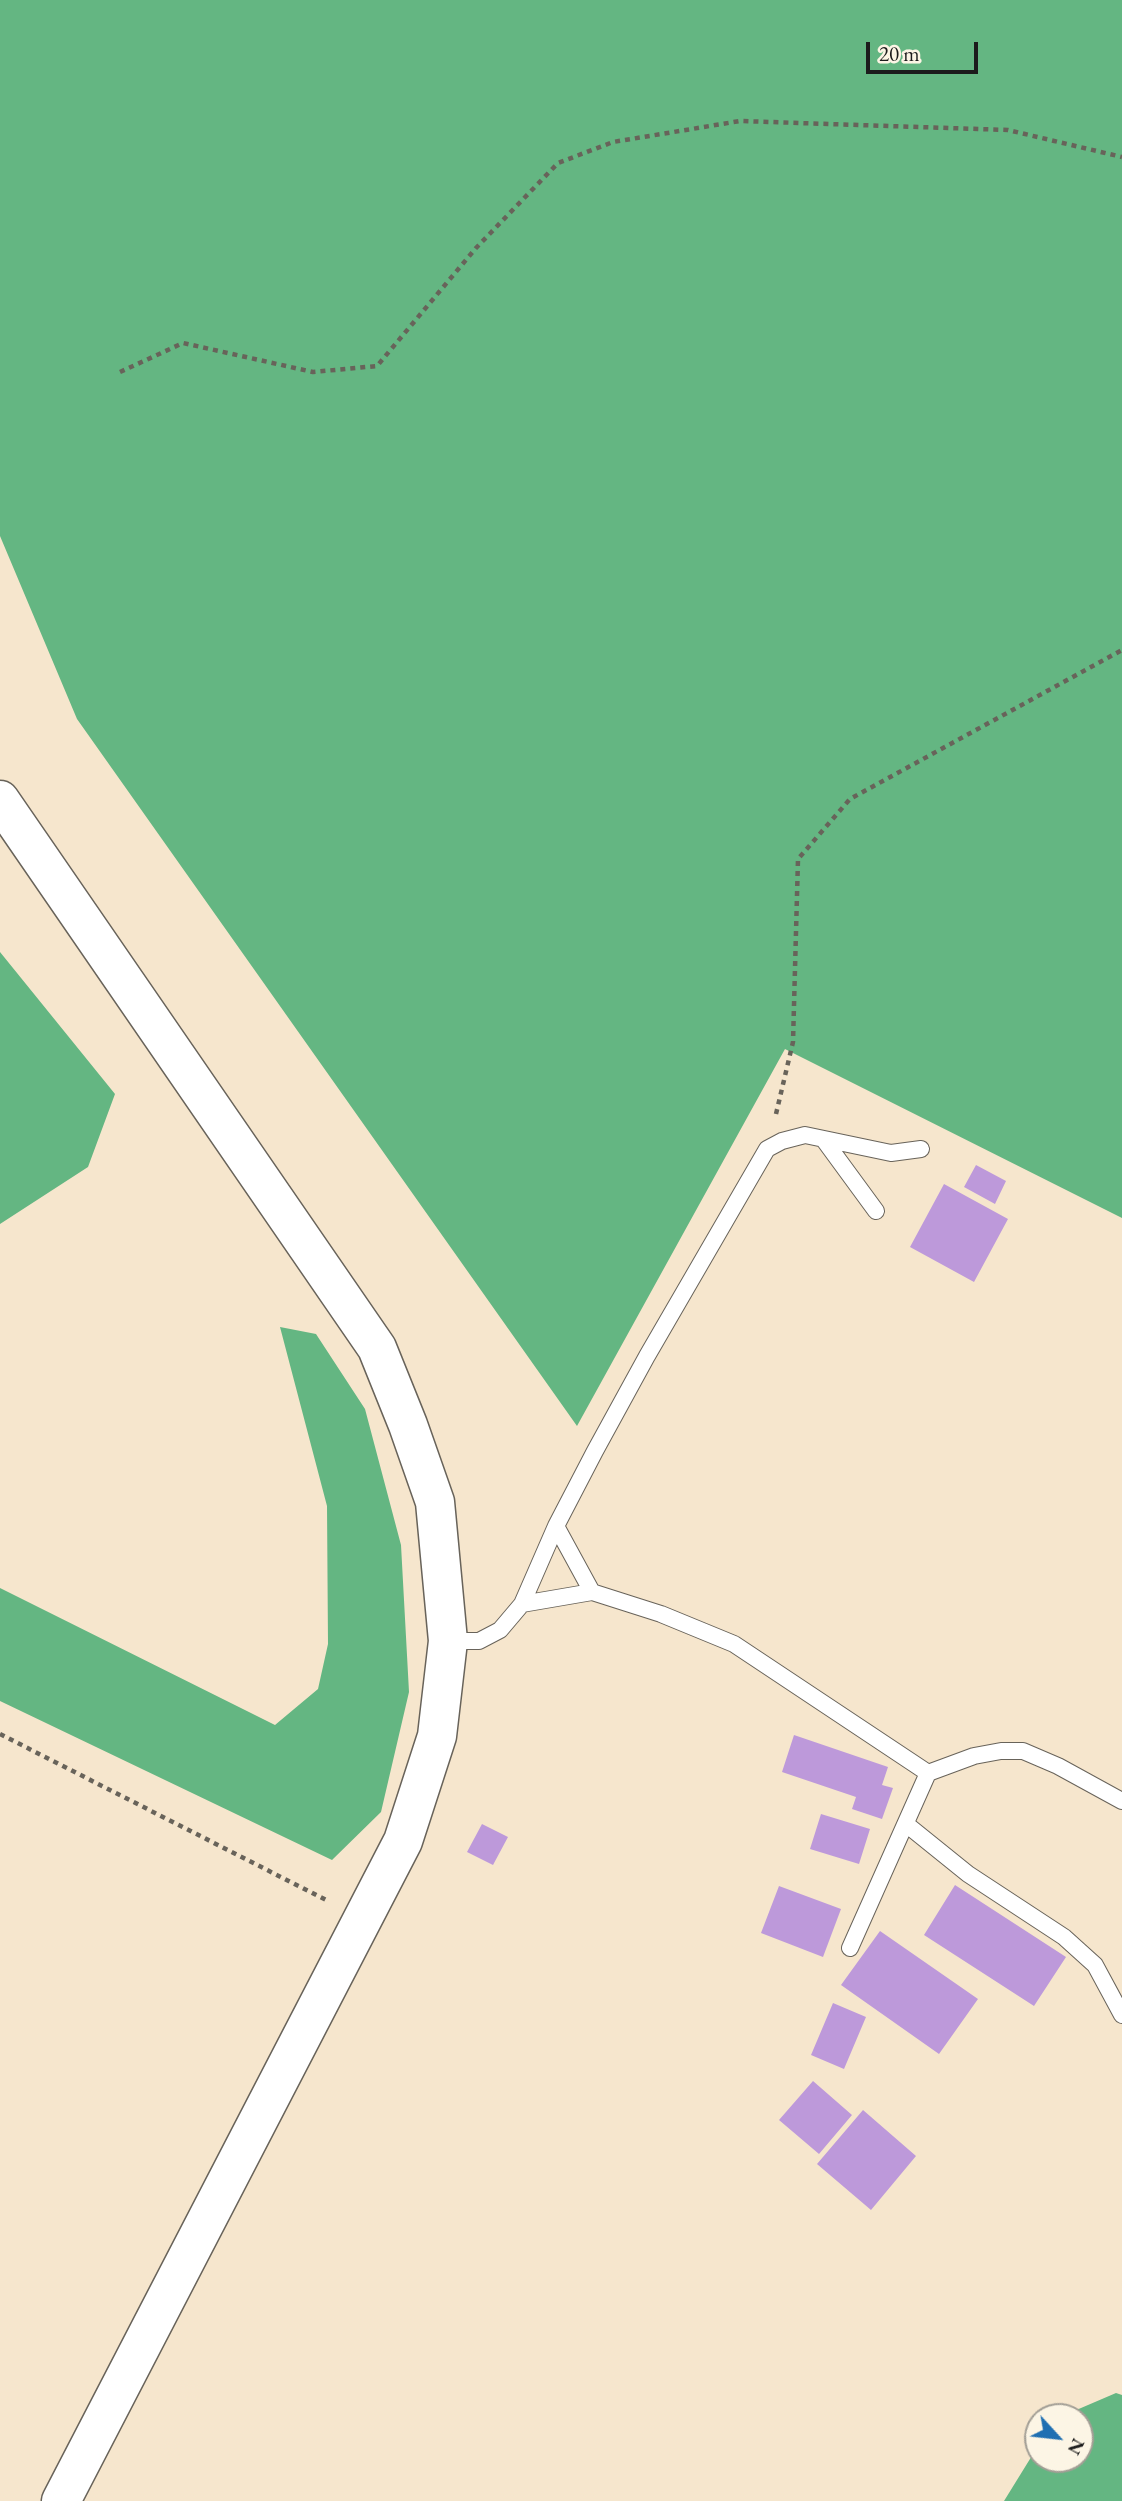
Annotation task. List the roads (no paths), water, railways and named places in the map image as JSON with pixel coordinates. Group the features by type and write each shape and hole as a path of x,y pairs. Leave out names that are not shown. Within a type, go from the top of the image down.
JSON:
{"street":[{"path":"0,800 377,1348 435,1503 448,1641 437,1736 403,1841 61,2501"}],"lane":[{"path":"448,1641 479,1641 500,1630 522,1604 556,1526 647,1356 767,1149 782,1141 804,1135 891,1153 921,1149"},
{"path":"824,1140 876,1211"},
{"path":"556,1526 592,1592"},
{"path":"522,1604 592,1592 661,1614 734,1644 928,1773"},
{"path":"850,1948 928,1773 974,1756 1001,1751 1023,1751 1058,1766 1122,1801"},
{"path":"906,1824 968,1874 1064,1937 1095,1965 1122,2015"}]}
